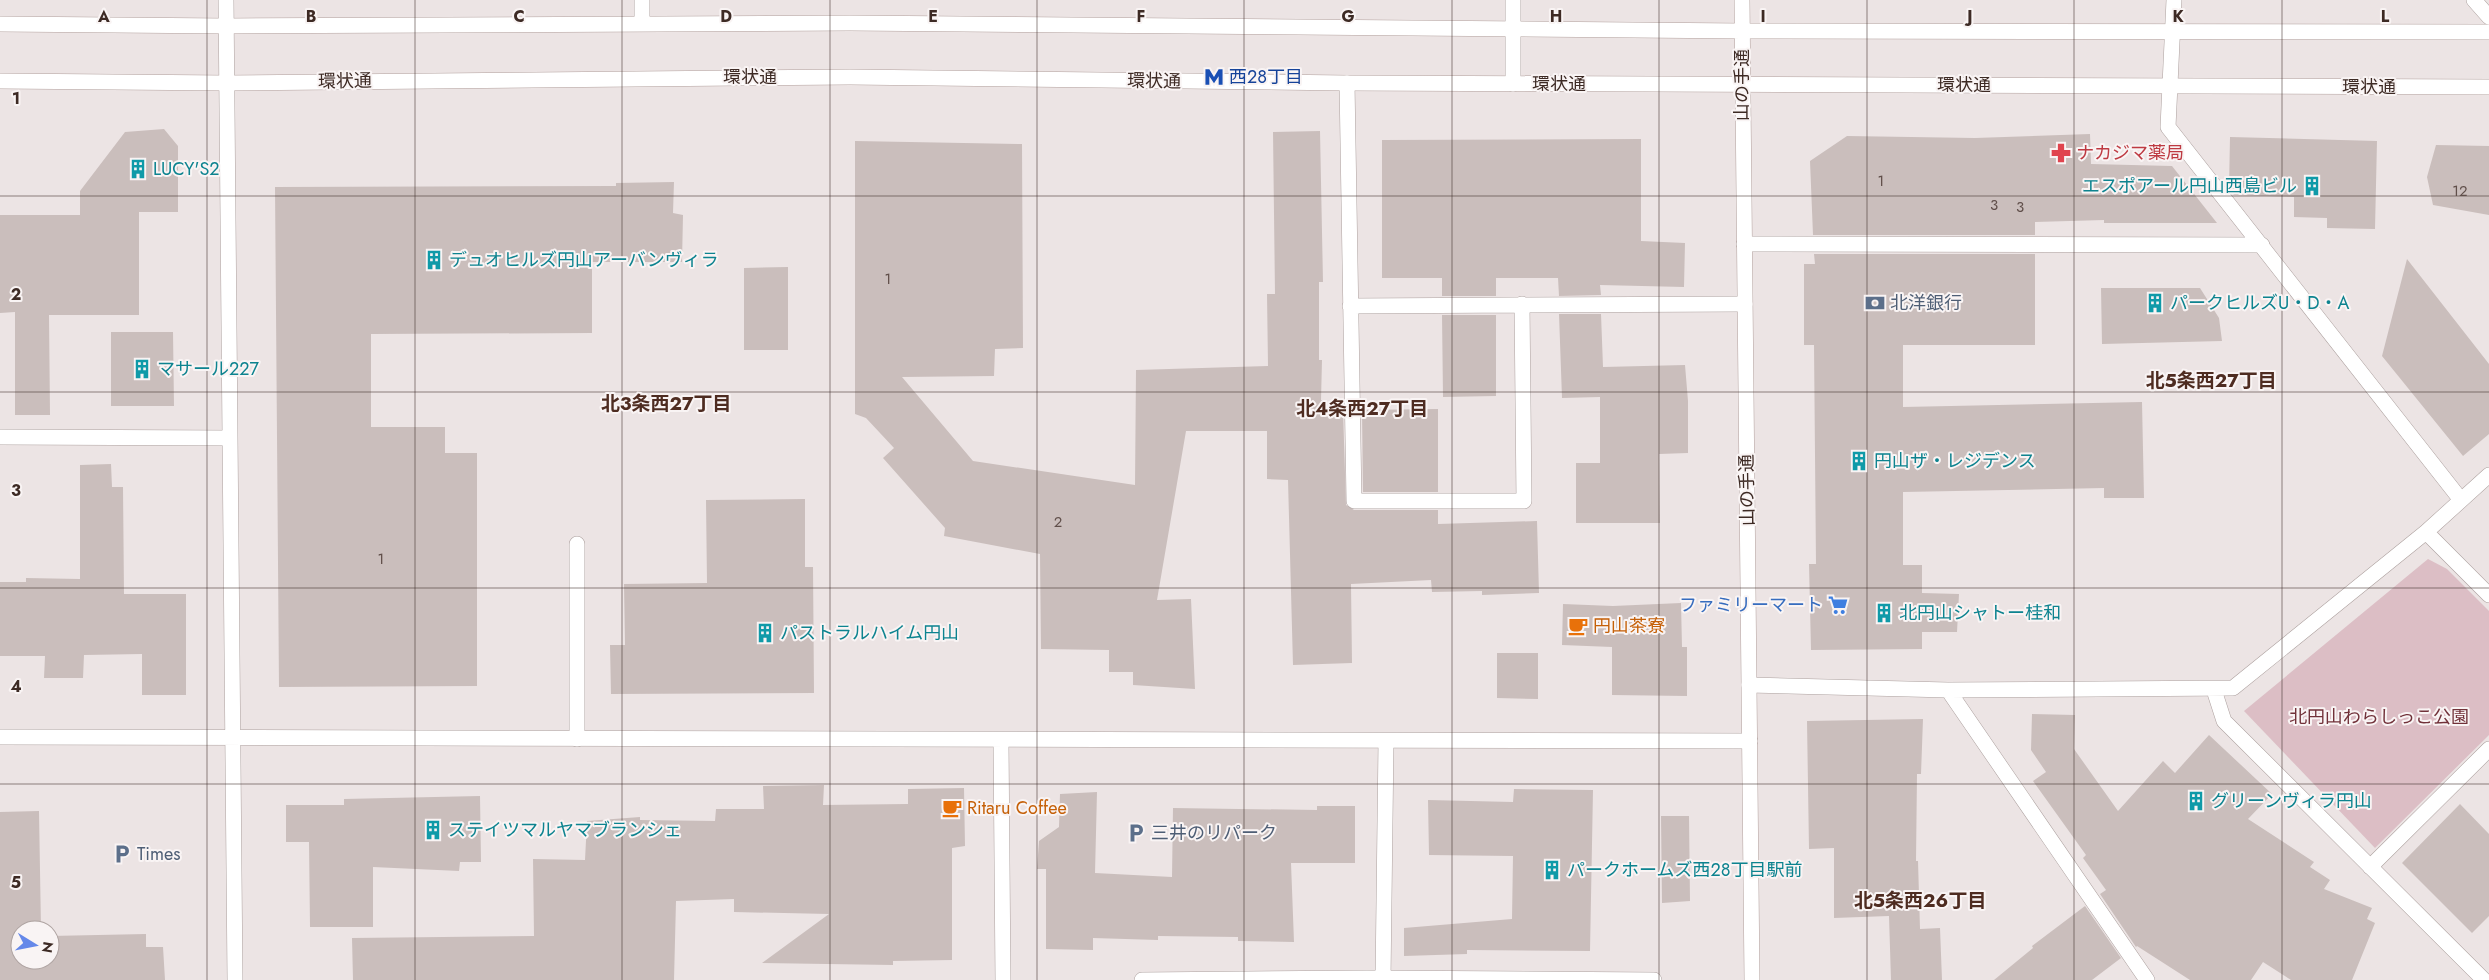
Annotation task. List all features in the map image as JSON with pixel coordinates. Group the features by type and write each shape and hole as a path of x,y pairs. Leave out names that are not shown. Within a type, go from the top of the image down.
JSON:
{"street":[{"path":"226,0 235,980"},
{"path":"642,0 642,23"},
{"path":"1513,0 1513,84"},
{"name":"山の手通","path":"1742,0 1752,980"},
{"path":"2174,0 2168,126 2462,500"},
{"path":"2474,0 2489,17"},
{"path":"0,24 226,26 642,23 1742,31 2489,32"},
{"name":"環状通","path":"0,81 226,83 850,77 1742,86 2489,87"},
{"path":"1346,83 1354,501 1524,501 1522,304"},
{"path":"1744,244 2262,245"},
{"path":"1350,306 1745,304"},
{"path":"0,437 230,438"},
{"path":"1749,685 1948,690 2214,690 2233,688 2426,532 2489,475"},
{"path":"2426,532 2489,595"},
{"path":"577,544 577,739"},
{"path":"1948,690 2141,977"},
{"path":"2214,690 2224,721 2484,980"},
{"path":"0,737 1386,742 1750,741"},
{"path":"1001,741 1003,980"},
{"path":"1383,979 1386,742"},
{"path":"2370,867 2489,749"},
{"path":"1142,980 1654,980"}],"green space":[{"name":"北円山わらしっこ公園","path":"2428,559 2447,569 2489,611 2489,735 2375,848 2244,711"}],"building":[{"path":"164,129 178,146 178,212 139,212 139,315 49,315 50,415 15,415 15,312 0,313 0,215 80,215 80,191 125,132"},
{"path":"1320,131 1323,282 1319,282 1319,360 1322,360 1321,400 1326,400 1326,411 1343,410 1346,505 1354,510 1438,510 1438,524 1537,521 1539,593 1482,595 1482,591 1432,592 1431,580 1351,584 1352,663 1293,665 1288,480 1267,479 1267,431 1186,431 1157,600 1191,599 1195,689 1133,685 1133,672 1109,672 1109,650 1041,649 1040,554 944,536 945,528 883,458 894,448 866,418 855,414 855,141 1022,144 1023,348 995,349 994,376 902,377 973,461 1135,485 1136,370 1268,366 1267,294 1275,294 1273,132"},
{"path":"2090,134 2091,164 2172,166 2217,223 2104,223 2104,220 2035,222 2035,235 1813,235 1810,161 1847,136 1975,138"},
{"name":"エスポアール円山西島ビル","path":"2230,137 2377,141 2375,229 2327,228 2327,218 2294,217 2294,197 2234,195 2229,189"},
{"path":"1641,139 1641,241 1685,243 1684,287 1600,285 1601,295 1559,296 1558,278 1496,278 1496,296 1442,296 1442,278 1382,278 1382,140"},
{"path":"2436,145 2489,146 2489,215 2433,205 2427,177"},
{"path":"674,182 673,213 683,215 682,262 592,262 592,333 371,334 371,427 445,427 445,453 477,453 477,686 279,687 275,187 616,186 616,183"},
{"path":"1814,254 2035,254 2035,345 1903,345 1903,407 2142,402 2144,498 2104,498 2104,488 1903,492 1903,565 1922,565 1922,593 1959,594 1957,632 1922,632 1922,649 1811,650 1809,564 1816,564 1814,345 1804,345 1804,264 1815,264"},
{"path":"2407,259 2489,364 2489,434 2463,456 2382,356"},
{"path":"788,267 788,350 744,350 744,268"},
{"name":"パークヒルズU・D・A","path":"2101,288 2200,288 2219,318 2222,341 2102,344"},
{"path":"1559,314 1601,314 1603,367 1685,365 1688,401 1688,453 1659,454 1660,523 1576,523 1576,463 1600,463 1600,397 1562,398"},
{"path":"1442,315 1496,315 1496,396 1443,397"},
{"name":"マサール227","path":"111,332 173,332 174,406 111,406"},
{"path":"1438,409 1438,492 1363,492 1362,410"},
{"path":"111,464 112,487 123,487 124,594 186,594 186,695 142,695 142,654 84,655 83,678 44,678 45,656 0,656 0,582 26,582 26,578 80,579 80,465"},
{"name":"パストラルハイム円山","path":"805,499 805,567 813,567 814,693 611,694 610,645 625,645 624,584 707,583 706,500"},
{"path":"1681,603 1682,647 1687,647 1687,696 1612,695 1612,647 1562,645 1563,604 1613,606"},
{"path":"1497,653 1538,653 1538,699 1497,698"},
{"path":"2032,714 2075,715 2074,749 2118,811 2163,761 2175,773 2209,735 2272,794 2248,819 2314,862 2310,867 2330,880 2324,889 2372,908 2367,919 2375,923 2352,980 2291,980 2263,962 2251,980 2190,980 2136,947 2100,894 2106,890 2083,858 2086,855 2033,781 2046,772 2031,750"},
{"path":"1923,719 1921,774 1917,774 1916,861 1918,861 1920,929 1940,928 1942,980 1891,980 1889,916 1834,918 1834,848 1809,849 1807,721"},
{"path":"824,785 823,805 908,804 908,789 964,788 965,846 952,848 952,960 893,961 893,965 762,963 829,914 734,912 734,899 676,901 674,980 353,980 352,938 534,936 533,859 585,860 587,821 640,817 640,820 715,821 716,809 764,809 763,786"},
{"name":"パークホームズ西28丁目駅前","path":"1514,789 1593,790 1590,951 1467,950 1467,954 1404,956 1404,928 1512,919 1513,856 1429,855 1428,800 1513,802"},
{"path":"1097,792 1095,873 1172,877 1173,808 1317,810 1317,806 1355,806 1355,863 1291,863 1294,942 1238,941 1238,937 1158,936 1158,940 1093,938 1093,950 1046,949 1046,869 1037,869 1039,841 1059,827 1060,794"},
{"path":"480,796 481,862 460,862 459,871 373,867 373,927 310,927 309,842 286,842 286,805 344,805 344,799"},
{"path":"2460,804 2489,834 2489,916 2472,933 2402,863"},
{"path":"39,811 41,920 10,920 10,970 60,970 60,936 146,934 146,947 163,947 165,980 0,980 0,812"},
{"path":"1661,816 1689,816 1690,901 1662,903"},
{"path":"2085,906 2121,958 2092,980 1994,980 2033,948 2032,946"}],"place":[{"name":"西28丁目","path":"1214,77"},
{"name":"ナカジマ薬局","path":"2061,153"},
{"name":"LUCY'S2","path":"138,169"},
{"name":"エスポアール円山西島ビル","path":"2312,186"},
{"name":"デュオヒルズ円山アーバンヴィラ","path":"434,260"},
{"name":"北洋銀行","path":"1875,303"},
{"name":"パークヒルズU・D・A","path":"2155,303"},
{"name":"マサール227","path":"142,369"},
{"name":"円山ザ・レジデンス","path":"1859,461"},
{"name":"ファミリーマート","path":"1838,605"},
{"name":"北円山シャトー桂和","path":"1884,613"},
{"name":"円山茶寮","path":"1578,626"},
{"name":"パストラルハイム円山","path":"765,633"},
{"name":"グリーンヴィラ円山","path":"2196,801"},
{"name":"Ritaru Coffee","path":"952,808"},
{"name":"ステイツマルヤマブランシェ","path":"433,830"},
{"name":"三井のリパーク","path":"1136,833"},
{"name":"Times","path":"122,854"},
{"name":"パークホームズ西28丁目駅前","path":"1552,870"}],"district":[{"name":"北5条西27丁目","path":"2211,380"},
{"name":"北3条西27丁目","path":"666,403"},
{"name":"北4条西27丁目","path":"1362,408"},
{"name":"北5条西26丁目","path":"1920,900"}]}
